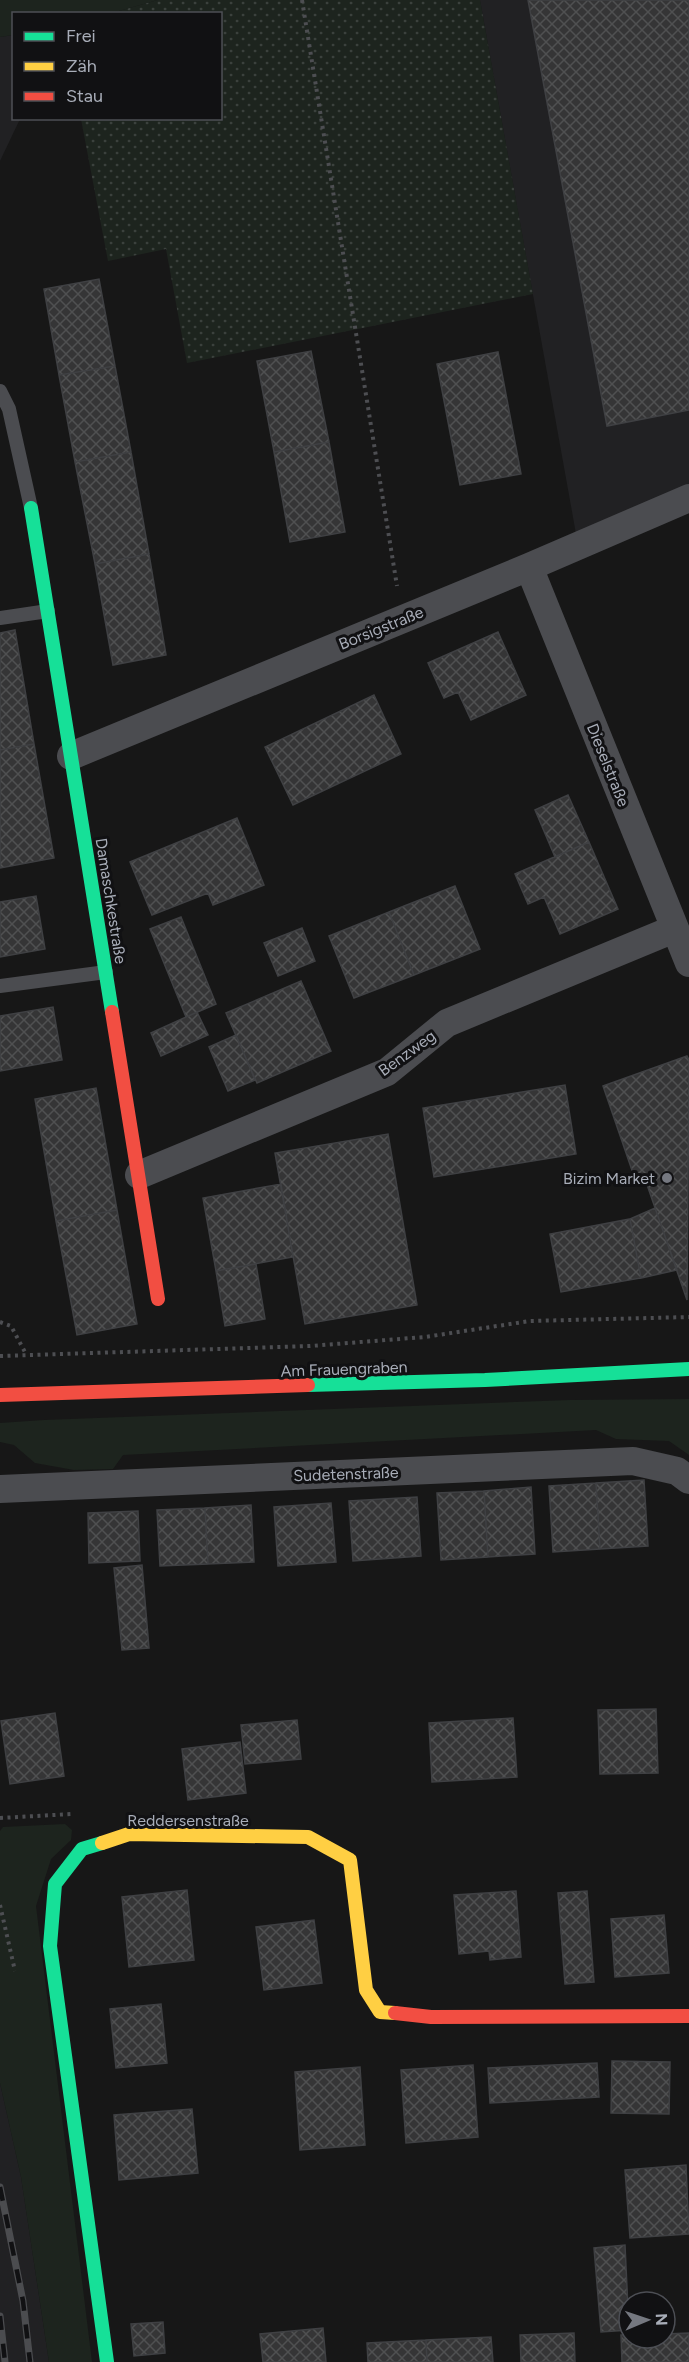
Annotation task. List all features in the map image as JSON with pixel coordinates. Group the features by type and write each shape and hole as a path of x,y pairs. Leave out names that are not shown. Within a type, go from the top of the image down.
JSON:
{"street":[{"name":"Borsigstraße","path":"71,756 529,567 689,498"},
{"name":"Damaschkestraße","path":"31,508 158,1299"},
{"name":"Dieselstraße","path":"529,567 689,963"},
{"name":"Benzweg","path":"139,1175 387,1072 447,1023 674,929"},
{"name":"Am Frauengraben","path":"0,1395 439,1382 689,1369"},
{"name":"Sudetenstraße","path":"0,1489 633,1461 676,1472 689,1480"},
{"name":"Reddersenstraße","path":"107,2362 50,1946 55,1884 82,1849 129,1834 308,1837 350,1860 366,1990 380,2012 431,2017 689,2016"}],"lane":[{"path":"0,392 9,409 31,508"},
{"path":"0,618 48,611"},
{"path":"0,986 106,972"}],"path":[{"path":"302,0 402,619"},
{"path":"0,1356 310,1346 425,1337 530,1321 689,1317"},
{"path":"0,1322 11,1326 26,1354"}],"shaded area":[{"path":"0,0 158,0 116,12 12,12 12,35 0,37"},
{"path":"158,0 480,0 533,294 187,363 166,249 108,261 81,120 222,120 222,12 116,12"},
{"path":"480,0 689,0 689,498 578,545"},
{"path":"12,35 12,120 20,120 0,161 0,37"},
{"path":"689,1399 689,1455 669,1441 616,1439 596,1430 123,1455 113,1469 74,1470 35,1463 14,1445 0,1442 0,1423 44,1420 570,1400"},
{"path":"65,1824 72,1830 71,1840 51,1859 36,1906 92,2362 49,2362 21,2177 0,2083 0,1831 3,1827"},
{"path":"0,2083 21,2177 49,2362 0,2362"}],"building":[{"path":"528,0 689,0 689,410 607,426"},
{"path":"99,279 115,366 59,375 44,289"},
{"path":"311,351 329,442 274,452 257,361"},
{"path":"498,352 521,474 460,485 437,364"},
{"path":"115,366 131,452 75,462 59,375"},
{"path":"329,442 345,532 290,542 274,452"},
{"path":"131,452 149,554 95,564 75,462"},
{"path":"149,554 166,655 113,665 95,564"},
{"path":"15,630 34,744 0,750 0,633"},
{"path":"498,632 526,695 471,720 458,692 444,698 428,663"},
{"path":"374,695 401,754 293,805 265,747"},
{"path":"34,744 54,858 0,868 0,750"},
{"path":"568,795 589,842 555,857 535,810"},
{"path":"237,818 264,885 213,905 208,893 152,915 130,862"},
{"path":"589,842 618,909 560,934 544,897 528,904 515,874"},
{"path":"455,886 480,949 414,975 389,912"},
{"path":"36,896 45,949 0,957 0,902"},
{"path":"389,912 414,975 354,998 329,936"},
{"path":"181,917 216,1004 186,1017 150,929"},
{"path":"302,928 315,961 278,976 264,943"},
{"path":"301,981 331,1051 257,1083 226,1013"},
{"path":"53,1007 62,1060 0,1071 0,1016"},
{"path":"197,1012 208,1035 161,1056 151,1033"},
{"path":"236,1035 255,1080 228,1091 209,1047"},
{"name":"Bizim Market","path":"687,1056 689,1060 687,1300 644,1176 635,1179 603,1086"},
{"path":"565,1085 576,1154 434,1177 423,1108"},
{"path":"96,1088 117,1210 56,1221 35,1099"},
{"path":"388,1134 417,1305 305,1324 275,1153"},
{"path":"281,1184 293,1257 216,1271 203,1198"},
{"path":"655,1208 677,1270 641,1278 630,1219"},
{"path":"117,1210 137,1324 77,1335 56,1221"},
{"path":"630,1219 641,1278 561,1292 550,1234"},
{"path":"256,1264 265,1319 225,1326 216,1271"},
{"path":"644,1480 648,1546 600,1549 596,1483"},
{"path":"596,1483 600,1549 553,1552 549,1486"},
{"path":"531,1487 535,1554 488,1557 484,1491"},
{"path":"484,1491 488,1557 441,1560 437,1493"},
{"path":"417,1497 421,1556 353,1561 349,1501"},
{"path":"331,1503 336,1562 278,1566 274,1507"},
{"path":"251,1505 254,1562 208,1564 205,1508"},
{"path":"205,1508 208,1564 160,1566 157,1510"},
{"path":"138,1511 140,1561 89,1563 88,1513"},
{"path":"142,1565 149,1648 122,1650 114,1568"},
{"path":"656,1709 658,1773 600,1774 598,1710"},
{"path":"55,1713 64,1776 10,1784 1,1721"},
{"path":"513,1718 517,1777 432,1782 429,1723"},
{"path":"297,1720 301,1759 245,1764 241,1725"},
{"path":"240,1742 246,1793 188,1800 182,1749"},
{"path":"187,1890 194,1960 129,1967 122,1897"},
{"path":"516,1891 521,1957 490,1960 489,1951 459,1954 454,1895"},
{"path":"587,1891 594,1982 565,1984 558,1893"},
{"path":"664,1915 669,1973 615,1977 611,1919"},
{"path":"314,1920 322,1983 264,1990 256,1927"},
{"path":"161,2004 167,2063 116,2068 110,2009"},
{"path":"612,2061 670,2062 669,2114 611,2113"},
{"path":"597,2063 599,2097 490,2103 488,2068"},
{"path":"473,2065 478,2137 406,2143 401,2070"},
{"path":"360,2067 365,2145 300,2150 295,2072"},
{"path":"192,2109 198,2173 119,2180 114,2115"},
{"path":"686,2165 689,2234 630,2238 625,2170"},
{"path":"625,2245 627,2290 617,2290 617,2331 601,2332 594,2248"},
{"path":"163,2322 165,2353 134,2356 131,2324"},
{"path":"323,2328 326,2362 263,2362 260,2334"},
{"path":"574,2333 575,2362 521,2362 520,2335"},
{"path":"689,2333 689,2362 622,2362 622,2350 677,2350 677,2334"},
{"path":"491,2337 493,2362 427,2362 426,2340"},
{"path":"426,2340 427,2362 368,2362 367,2343"}],"railway":[{"path":"0,2187 23,2301 30,2362"},
{"path":"0,2316 5,2362"}],"traffic: fast":[{"path":"31,508 112,1012"},
{"path":"308,1385 485,1380 689,1369"},
{"path":"102,1843 82,1849 55,1884 50,1946 107,2362"}],"traffic: slow":[{"path":"102,1843 129,1834 308,1837 350,1860 366,1990 380,2012 395,2013"}],"traffic: jam":[{"path":"112,1012 158,1299"},
{"path":"0,1395 308,1385"},
{"path":"395,2013 431,2017 689,2016"}],"place":[{"name":"Bizim Market","path":"667,1178"}]}
